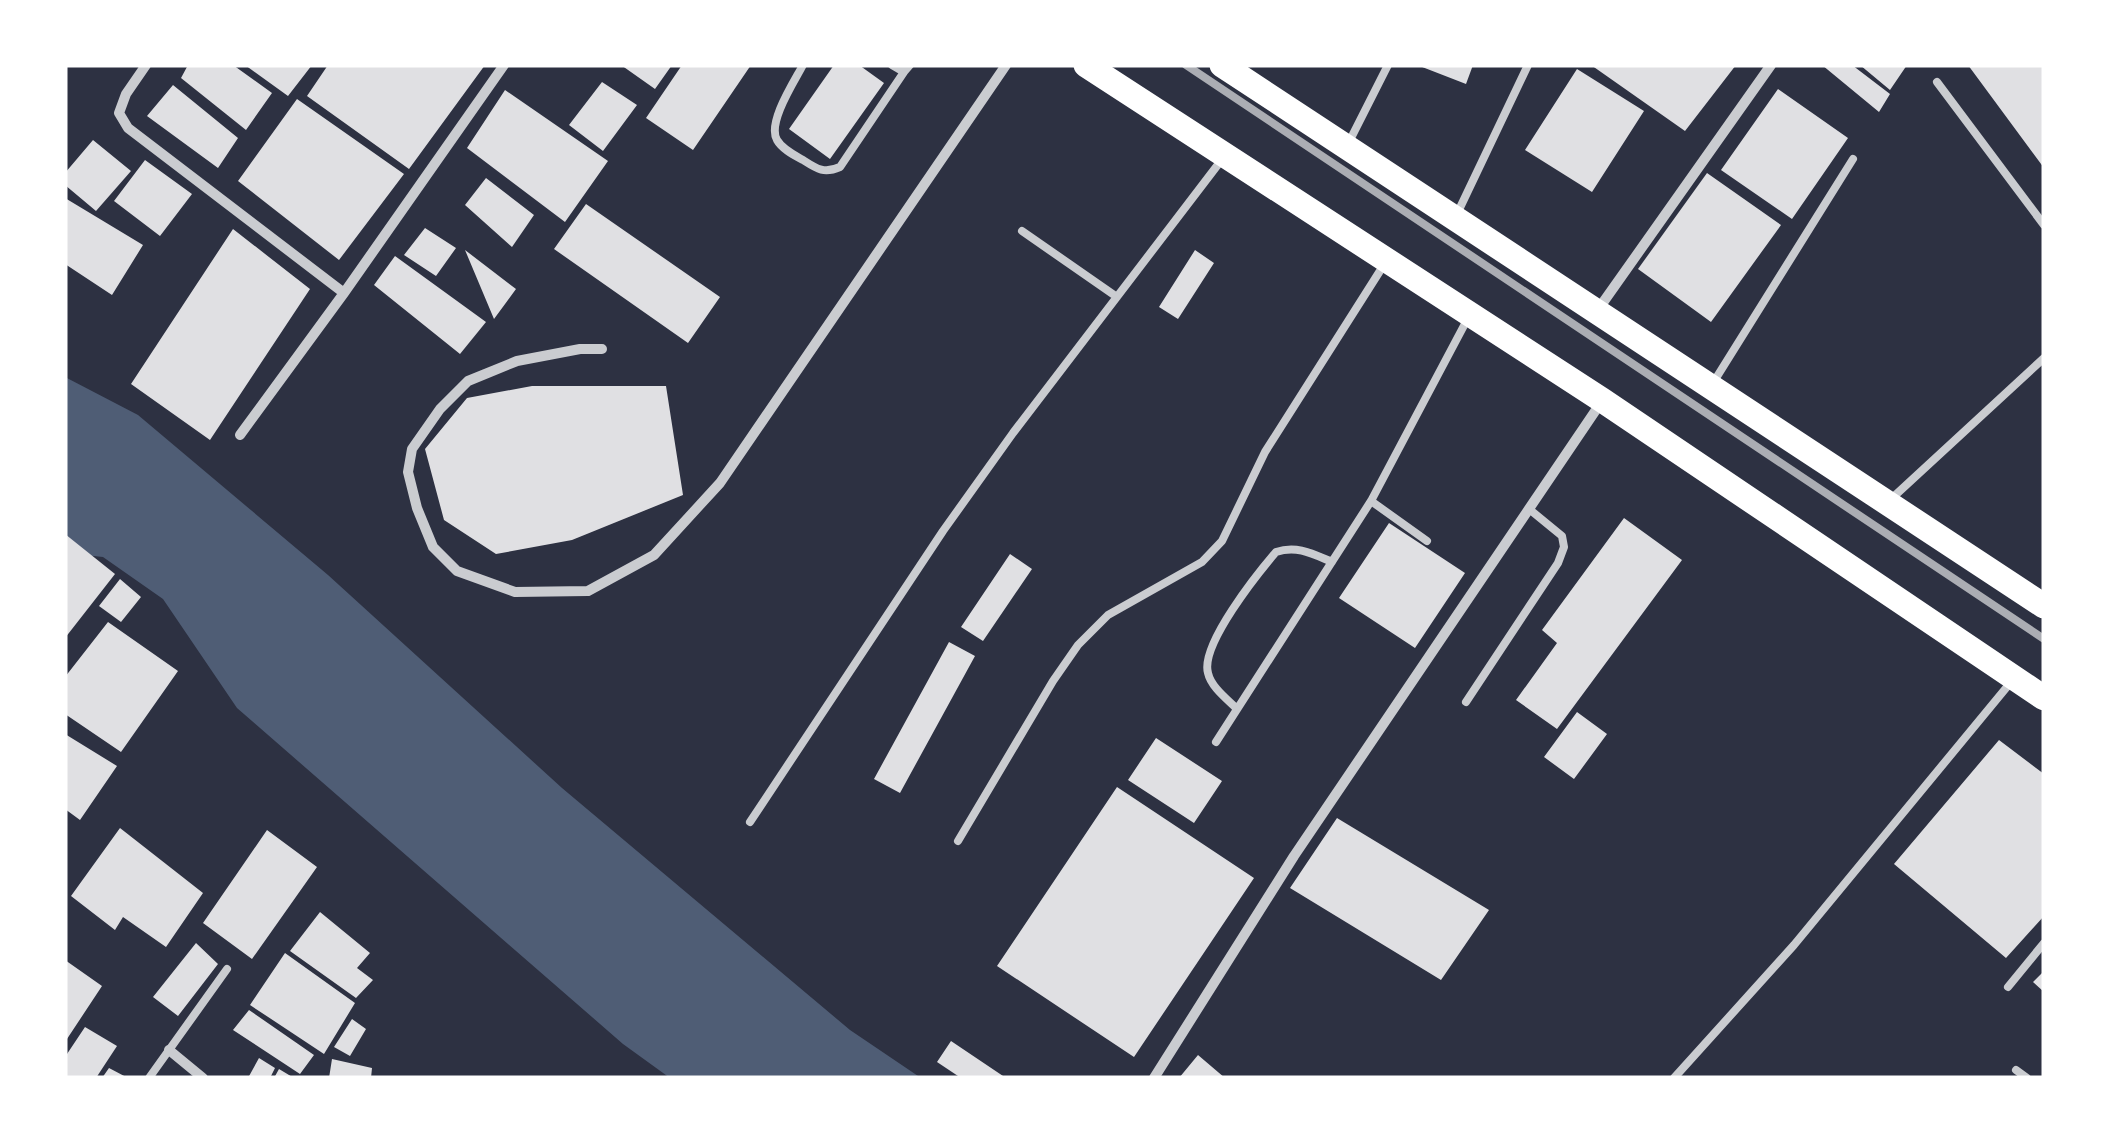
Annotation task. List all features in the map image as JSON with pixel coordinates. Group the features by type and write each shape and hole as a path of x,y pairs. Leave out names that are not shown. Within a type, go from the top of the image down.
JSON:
{"main road":[{"path":"1086,65 1602,400 2044,698"},
{"path":"1222,65 2044,606"}],"street":[{"path":"146,65 126,94 119,113 128,128 344,293"},
{"path":"240,435 504,65"},
{"path":"602,349 580,349 517,361 468,381 440,409 412,449 408,472 417,508 433,546 458,571 514,592 588,591 654,555 720,483 1006,65"},
{"path":"1596,311 1772,65"},
{"path":"1154,1078 1294,856 1602,400"},
{"path":"169,1050 203,1078"}],"lane":[{"path":"803,65 776,119 774,134 779,144 819,171 829,172 840,167 907,69 892,65"},
{"path":"1346,148 1388,65"},
{"path":"1455,218 1528,65"},
{"path":"1937,82 2044,225"},
{"path":"750,822 943,531 1226,154"},
{"path":"1711,387 1853,159"},
{"path":"1022,232 1118,297"},
{"path":"958,840 1078,645 1108,616 1202,562 1222,541 1266,452 1388,260"},
{"path":"1216,742 1371,501 1470,314"},
{"path":"1886,503 2044,358"},
{"path":"1371,501 1427,541"},
{"path":"1466,702 1558,563 1564,547 1562,536 1529,508"},
{"path":"1237,709 1217,689 1208,672 1214,638 1276,552 1304,550 1332,562"},
{"path":"1674,1078 1794,945 2014,678"},
{"path":"2008,987 2044,943"},
{"path":"150,1078 227,969"},
{"path":"2016,1070 2026,1078"}],"water":[{"path":"65,377 138,415 328,575 562,788 850,1030 921,1078 670,1078 623,1044 237,708 163,599 103,557 65,553"}],"building":[{"path":"188,65 233,65 272,93 246,130 181,78"},
{"path":"245,65 312,65 288,96"},
{"path":"328,65 485,65 409,169 307,96"},
{"path":"621,65 672,65 655,89"},
{"path":"682,65 751,65 693,150 646,118"},
{"path":"834,65 859,65 884,83 830,159 789,129"},
{"path":"1417,65 1473,65 1466,84"},
{"path":"1591,65 1736,65 1685,131"},
{"path":"1822,65 1852,65 1890,94 1879,112"},
{"path":"1860,65 1907,65 1890,90"},
{"path":"1968,65 2044,65 2044,168"},
{"path":"1577,69 1644,111 1592,192 1525,150"},
{"path":"602,82 637,105 603,151 569,125"},
{"path":"173,85 238,138 218,168 147,116"},
{"path":"1778,89 1848,138 1792,219 1721,170"},
{"path":"505,90 608,161 565,222 467,148"},
{"path":"297,99 404,174 339,260 238,181"},
{"path":"93,140 131,171 96,211 65,185 65,173"},
{"path":"145,160 192,194 160,236 114,201"},
{"path":"1707,173 1781,225 1711,322 1638,269"},
{"path":"486,178 534,215 512,247 465,205"},
{"path":"65,198 143,245 112,295 65,264"},
{"path":"586,204 720,297 688,343 554,249"},
{"path":"425,228 456,248 436,276 404,255"},
{"path":"233,229 310,289 210,440 131,384"},
{"path":"465,250 516,289 494,319"},
{"path":"1195,250 1214,263 1178,319 1159,307"},
{"path":"395,256 486,322 460,354 374,285"},
{"path":"532,386 666,386 683,495 572,540 496,554 444,520 425,449 467,398"},
{"path":"1624,518 1682,560 1557,729 1516,700 1557,643 1542,630"},
{"path":"1389,523 1465,573 1415,648 1339,598"},
{"path":"65,534 115,574 65,638"},
{"path":"1010,554 1032,569 983,641 961,627"},
{"path":"120,579 141,597 121,622 99,606"},
{"path":"108,622 178,671 121,752 65,714 65,677"},
{"path":"949,642 975,656 900,793 874,779"},
{"path":"1577,712 1607,734 1574,779 1544,757"},
{"path":"65,734 117,766 80,820 65,809"},
{"path":"1156,738 1222,781 1194,823 1128,780"},
{"path":"1999,740 2044,774 2044,916 2006,958 1894,864"},
{"path":"1117,787 1254,878 1134,1057 997,966"},
{"path":"1337,818 1489,910 1441,980 1290,888"},
{"path":"120,828 203,893 166,947 123,917 115,930 71,896"},
{"path":"267,830 317,867 252,959 203,923"},
{"path":"320,912 370,953 357,968 373,980 356,998 290,951"},
{"path":"196,943 218,964 178,1016 153,997"},
{"path":"285,953 355,1003 324,1054 250,1005"},
{"path":"65,960 102,986 65,1042"},
{"path":"2044,971 2044,992 2033,982"},
{"path":"249,1010 314,1055 300,1074 233,1030"},
{"path":"352,1019 366,1029 350,1056 334,1047"},
{"path":"85,1027 117,1046 96,1078 65,1078 65,1057"},
{"path":"951,1041 1006,1078 961,1078 937,1062"},
{"path":"1198,1055 1225,1078 1179,1078"},
{"path":"259,1058 275,1068 270,1078 248,1078"},
{"path":"332,1059 372,1068 371,1078 329,1078"},
{"path":"109,1068 128,1078 102,1078"},
{"path":"279,1069 294,1078 274,1078"}],"railway":[{"path":"1186,65 2044,639"}]}
